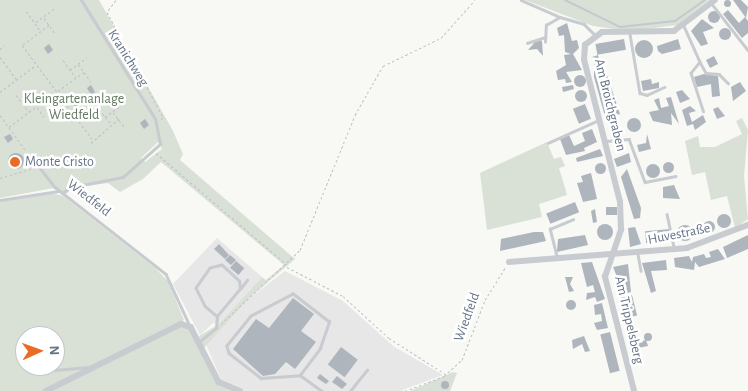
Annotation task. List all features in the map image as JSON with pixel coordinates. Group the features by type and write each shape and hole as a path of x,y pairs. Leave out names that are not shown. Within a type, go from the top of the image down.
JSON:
{"street":[{"path":"594,34 663,34 684,26 713,2"},
{"name":"Am Broichgraben","path":"594,34 585,45 584,60 605,141 622,221 611,255"},
{"name":"Huvestraße","path":"611,255 674,250 719,239 748,225"},
{"path":"509,262 611,255"},
{"name":"Am Trippelsberg","path":"611,255 605,277 634,391"},
{"path":"46,391 164,329 181,324 191,327"},
{"name":"Wiedfeld","path":"191,327 219,382 240,391"}],"lane":[{"name":"Kranichweg","path":"80,0 158,126"},
{"path":"521,0 584,24 594,34"},
{"path":"713,2 748,50"},
{"path":"545,42 548,22 560,16"},
{"path":"684,26 706,73 719,74 728,83"},
{"path":"630,34 640,93 648,95 664,87"},
{"path":"527,42 545,36"},
{"path":"700,62 691,78 703,111"},
{"path":"548,143 599,120"},
{"path":"0,200 61,192 72,187 123,177 160,144 158,126"},
{"path":"605,141 630,140 645,182 675,176"},
{"name":"Wiedfeld","path":"29,154 61,192 166,274 191,327"},
{"path":"667,214 674,250"},
{"path":"558,260 550,229 573,219"},
{"path":"638,254 641,271"},
{"path":"217,316 204,306 196,288 210,268 222,265 239,282 240,290"},
{"path":"199,342 216,328 217,316 247,280"},
{"path":"300,375 320,348 328,322 293,294 251,316 227,346 229,353 261,378 300,375 322,391"},
{"path":"65,369 90,368"},
{"path":"350,391 367,370"}],"path":[{"path":"116,0 108,9 163,117 158,126"},
{"path":"216,328 287,266 304,242 356,115 380,71 393,59 441,38 475,0"},
{"path":"35,23 54,10"},
{"path":"26,11 41,31"},
{"path":"43,17 55,34"},
{"path":"49,25 22,45 92,139"},
{"path":"0,49 5,45"},
{"path":"0,57 1,61 17,80"},
{"path":"70,70 88,57"},
{"path":"63,60 76,78"},
{"path":"78,64 91,82"},
{"path":"0,92 37,65"},
{"path":"57,92 84,72"},
{"path":"23,105 41,92"},
{"path":"16,95 29,112"},
{"path":"31,99 44,117"},
{"path":"106,117 123,104"},
{"path":"9,127 37,106"},
{"path":"100,109 111,124"},
{"path":"113,111 125,128"},
{"path":"0,115 29,154"},
{"path":"91,143 92,139 118,119"},
{"path":"154,150 287,266 343,296 389,338 447,375"},
{"path":"0,178 28,173 38,166"},
{"name":"Wiedfeld","path":"405,391 447,375 470,348 485,300 509,262"}],"shaded area":[{"path":"217,238 262,277 219,324 213,323 200,335 173,284"},
{"path":"285,271 343,301 393,346 443,375 400,391 245,391 222,382 205,342 247,300"}],"green space":[{"name":"Kleingartenanlage Wiedfeld","path":"0,0 99,0 173,131 183,154 180,160 295,259 247,300 204,348 199,336 219,324 262,277 266,280 284,265 161,162 143,179 120,192 108,183 72,188 65,195 54,188 0,198","holes":["158,142 162,149 145,162 141,158"]},
{"path":"525,0 709,0 677,25 630,31 593,26"},
{"path":"742,118 748,130 744,176 748,219 735,228 727,196 711,200 705,172 692,175 685,141 698,136 700,147 715,147 742,134 736,121"},
{"path":"547,142 554,159 561,157 565,166 559,168 567,195 539,204 542,217 487,230 480,173"},
{"path":"48,192 63,196 155,268 168,281 184,320 43,391 0,391 0,202"},
{"path":"178,326 190,329 218,384 232,391 48,391"},
{"path":"453,372 457,373 450,391 410,391"}],"building":[{"path":"727,-1 731,3 727,7 723,3"},
{"path":"733,0 741,0 748,7 746,18"},
{"path":"728,10 739,23 745,17 748,21 748,33 742,38 723,14"},
{"path":"712,11 716,11 720,17 716,23 712,23 708,19 708,15"},
{"path":"702,19 714,28 703,32 708,44 701,46 691,31"},
{"path":"567,23 572,41 577,40 579,48 573,54 582,70 566,72 572,82 566,83 565,79 558,80 556,71 566,65 564,55 571,54 565,52 564,35 559,36 557,28"},
{"path":"723,28 727,28 731,34 727,40 723,40 719,36 719,32"},
{"path":"624,39 626,50 597,55 595,44"},
{"path":"678,39 681,49 662,54 658,51 657,46"},
{"path":"644,40 650,43 653,49 650,55 644,58 638,55 635,49 638,43"},
{"path":"536,41 542,41 543,56 537,49 528,50"},
{"path":"49,44 53,50 48,54 44,48"},
{"path":"598,55 600,66 595,67 592,57"},
{"path":"714,56 718,64 710,68 706,60"},
{"path":"605,69 620,114 612,116 604,113 594,77 594,71"},
{"path":"704,74 718,76 720,96 712,97 711,84 697,87 694,77"},
{"path":"578,75 582,75 586,81 582,87 578,87 574,83 574,79"},
{"path":"651,79 652,84 659,82 659,88 643,91 641,81"},
{"path":"740,82 746,91 733,101 731,87"},
{"path":"91,85 95,92 91,95 87,88"},
{"path":"573,85 574,89 563,92 562,87"},
{"path":"581,90 587,96 581,102 575,96"},
{"path":"682,90 690,99 680,103 676,92"},
{"path":"74,97 79,104 75,107 70,100"},
{"path":"671,97 679,124 671,113 672,125 653,121 649,112 659,110 654,100 659,98 661,108 669,106 666,98"},
{"path":"585,104 591,119 579,124 573,109"},
{"path":"690,106 696,111 689,113 692,122 703,115 706,122 695,130 693,124 687,126 682,110"},
{"path":"718,107 725,116 717,119 713,109"},
{"path":"634,118 639,120 641,125 639,130 634,132 629,130 627,125 629,120"},
{"path":"145,119 149,125 144,129 140,123"},
{"path":"592,129 597,142 584,148 585,151 566,155 560,139 569,135 574,146 585,141 582,133"},
{"path":"10,134 13,139 8,143 4,137"},
{"path":"647,134 651,149 639,152 637,145 646,143"},
{"path":"600,149 603,156 577,162 576,158"},
{"path":"16,153 22,155 24,161 22,167 16,169 10,167 8,161 10,155"},
{"path":"629,153 631,162 617,167 614,159"},
{"path":"668,161 674,167 668,173 662,167"},
{"path":"600,162 606,168 600,174 594,168"},
{"path":"653,164 658,166 660,171 658,176 653,178 648,176 646,171 648,166"},
{"path":"627,169 641,208 640,218 634,219 621,177"},
{"path":"591,173 597,199 583,202 577,183 583,182 581,176"},
{"path":"674,185 680,199 663,198 663,187"},
{"path":"575,202 579,212 550,224 546,214"},
{"path":"606,207 617,207 617,215 606,215"},
{"path":"595,209 597,222 593,223 591,211"},
{"path":"724,214 729,216 731,221 729,226 724,228 719,226 717,221 719,216"},
{"path":"709,221 715,227 709,233 703,227"},
{"path":"605,224 611,226 613,232 611,238 605,240 599,238 597,232 599,226"},
{"path":"685,225 691,227 693,233 691,239 685,241 679,239 677,233 679,227"},
{"path":"635,227 641,244 630,247 628,228"},
{"path":"670,229 671,241 646,243 645,231"},
{"path":"543,232 546,241 500,251 501,239"},
{"path":"585,235 588,245 557,252 558,239"},
{"path":"748,235 748,249 727,258 723,247"},
{"path":"219,244 229,255 225,259 214,249"},
{"path":"718,249 725,259 699,267 695,262 694,270 675,267 674,258 689,256 692,262 693,257 704,254 706,258 711,257 709,252"},
{"path":"230,255 236,260 231,265 225,260"},
{"path":"666,260 667,270 651,271 656,291 651,293 642,263"},
{"path":"236,261 244,268 238,275 230,268"},
{"path":"592,262 605,299 597,302 595,297 586,300 587,293 595,292 593,285 587,287 581,263"},
{"path":"628,264 631,292 624,294 613,267"},
{"path":"565,277 573,277 570,284 574,291 569,292"},
{"path":"632,295 637,315 626,318 621,298"},
{"path":"293,298 314,314 301,331 316,342 295,369 286,362 275,374 263,376 233,349 256,319 269,328"},
{"path":"571,300 576,305 571,310 566,305"},
{"path":"602,303 608,328 597,330 594,323 602,321 601,314 595,315 594,305"},
{"path":"631,327 635,343 646,340 648,346 632,349 625,329"},
{"path":"610,332 620,371 610,373 600,334"},
{"path":"648,333 652,337 648,341 644,337"},
{"path":"584,336 590,351 585,352 582,344 573,349 572,340"},
{"path":"341,347 358,360 345,377 328,365"},
{"path":"320,374 329,381 326,384 317,378"},
{"path":"337,376 347,384 342,389 332,382"},
{"path":"445,381 449,385 445,389 441,385"}],"waterway":[{"path":"565,0 620,27 675,21 705,0"}],"place":[{"name":"Monte Cristo","path":"15,162"}]}
